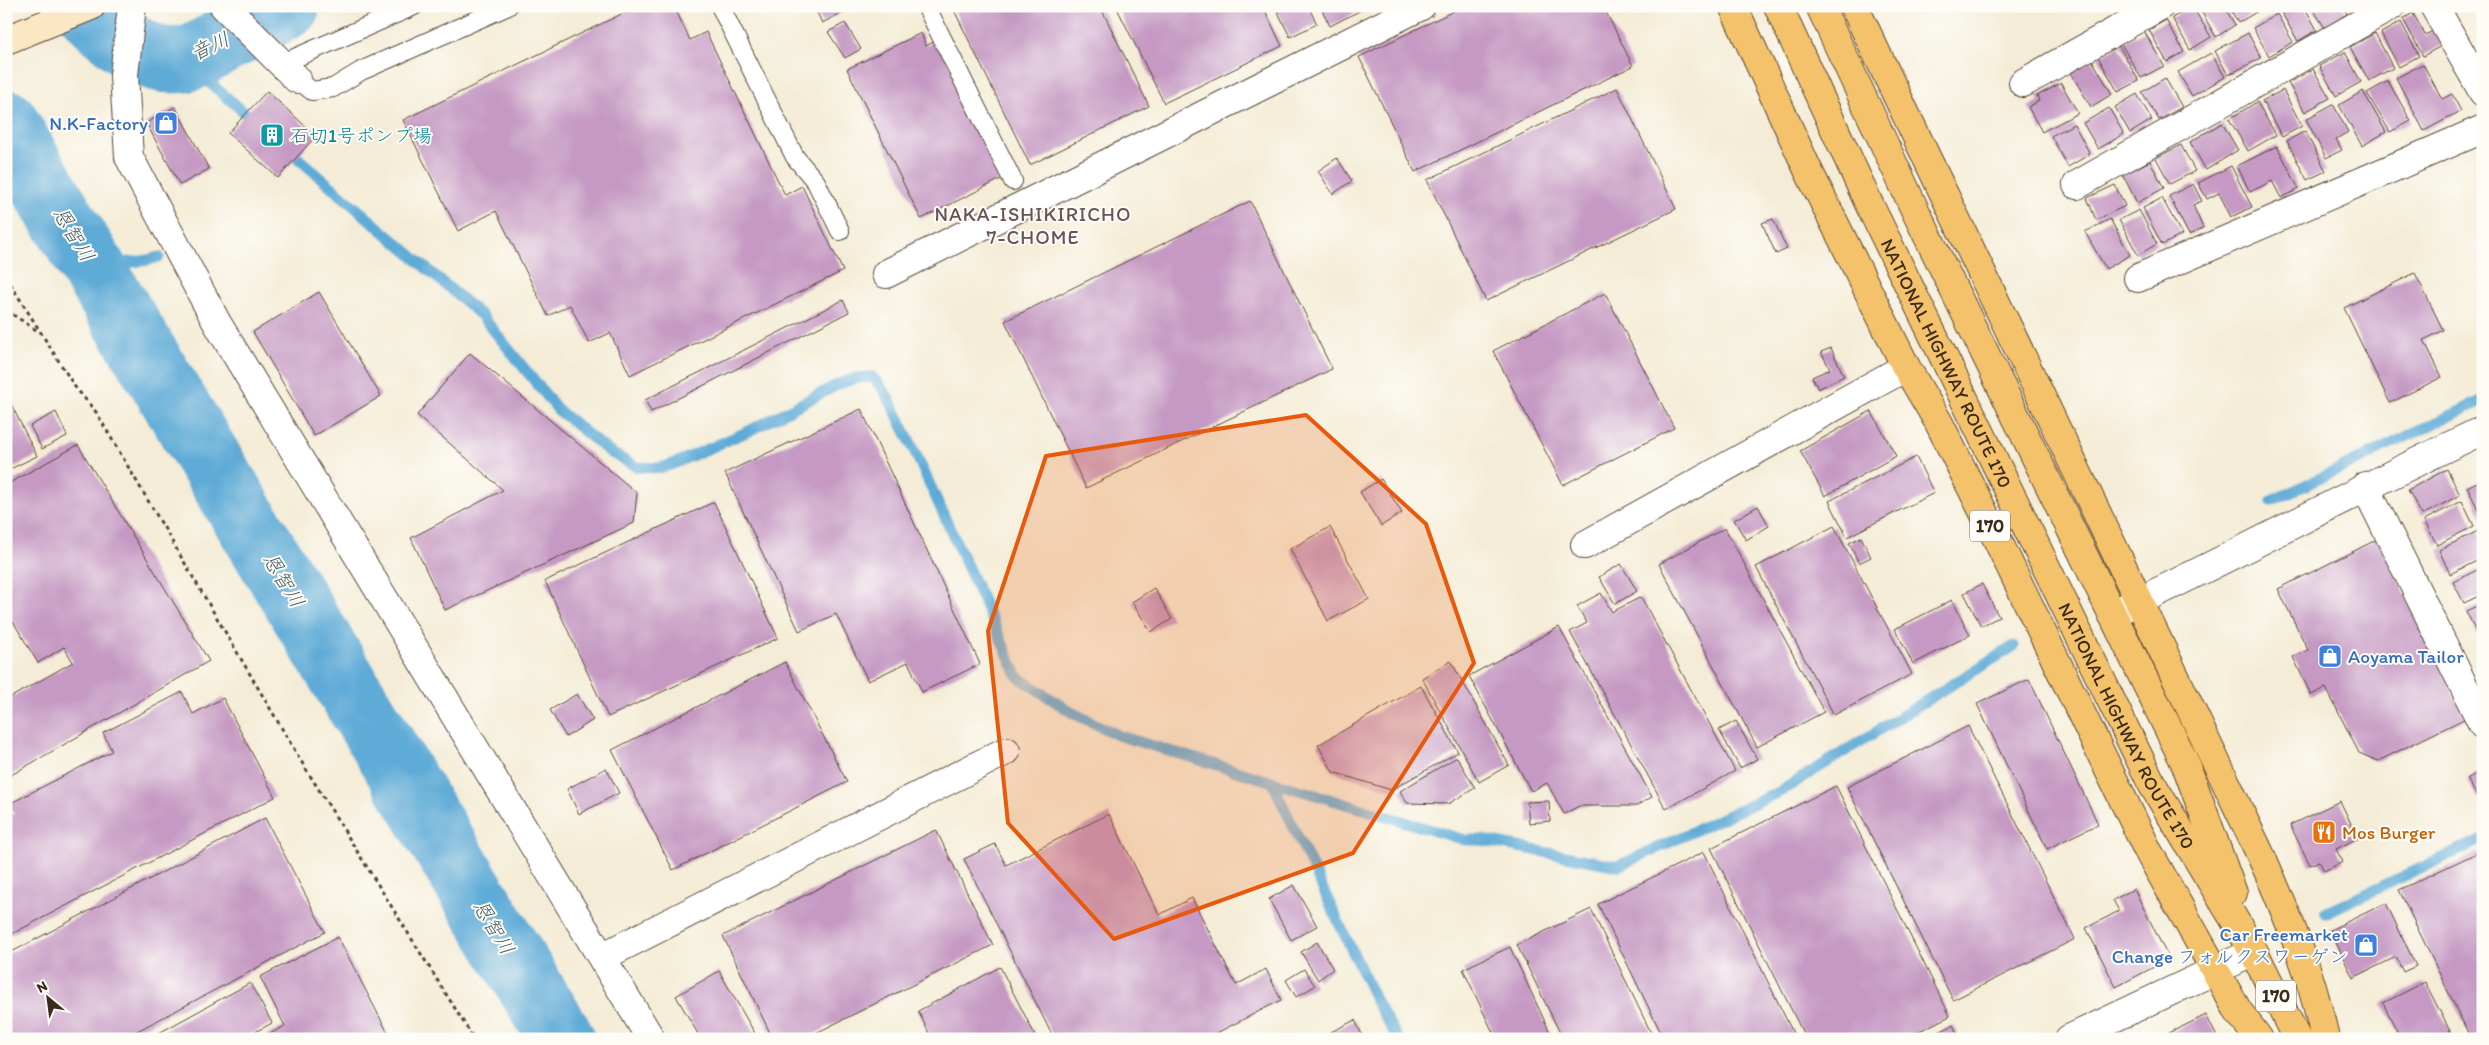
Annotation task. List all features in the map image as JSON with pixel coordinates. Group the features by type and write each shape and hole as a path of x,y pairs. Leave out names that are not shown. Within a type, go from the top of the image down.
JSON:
{"highway":[{"name":"170","path":"1733,6 1808,170 1906,367 1938,423 1987,520 2148,851 2238,1010 2259,1039"},
{"name":"NATIONAL HIGHWAY ROUTE 170","path":"1778,6 1870,206 2152,784 2254,952 2298,1039"},
{"name":"NATIONAL HIGHWAY ROUTE 170","path":"1820,6 1915,210 2186,765 2254,952"},
{"name":"170","path":"1854,6 2280,899 2312,990 2325,1039"}],"main road":[{"path":"6,40 91,6"}],"street":[{"path":"132,6 124,75 129,157 213,315 651,1039"},
{"path":"886,274 1421,6"},
{"path":"2022,83 2160,6"},
{"path":"2077,185 2364,13 2391,6"},
{"path":"2434,6 2483,92"},
{"path":"224,7 281,63"},
{"path":"2138,278 2483,128"},
{"path":"1585,545 1906,367"},
{"path":"2112,614 2365,486 2483,430"},
{"path":"2365,486 2483,725"},
{"path":"602,957 1006,751"},
{"path":"2069,1039 2254,952"}],"lane":[{"path":"414,6 281,63 312,92 327,90 361,71 508,6"},
{"path":"720,6 795,157 816,182 840,231"},
{"path":"926,6 1013,180"}],"path":[{"path":"6,277 75,387 96,412 301,761 474,1039"},
{"path":"6,310 40,332"}],"highlighted area":[{"path":"1306,415 1426,524 1474,663 1353,853 1114,939 1008,823 988,631 1046,456"}],"building":[{"path":"638,6 674,6 690,40 706,32 785,195 802,186 843,271 630,375 610,333 589,343 570,305 548,316 496,211 458,231 403,120"},
{"path":"814,6 855,6 822,23"},
{"path":"952,6 1100,6 1149,106 1030,165"},
{"path":"1116,6 1263,6 1282,46 1164,103"},
{"path":"1275,6 1308,6 1317,24 1290,37"},
{"path":"1320,6 1369,6 1330,26"},
{"path":"1464,6 1603,6 1633,66 1415,172 1359,57"},
{"path":"2192,6 2211,37 2190,50 2172,18"},
{"path":"2198,6 2224,6 2235,25 2216,37"},
{"path":"2229,6 2262,6 2263,8 2238,23"},
{"path":"2290,6 2304,6 2317,30 2298,41 2281,12"},
{"path":"2311,6 2343,6 2347,14 2325,28"},
{"path":"2413,13 2425,35 2435,30 2443,45 2423,56 2403,19"},
{"path":"2277,14 2293,42 2269,56 2253,28"},
{"path":"2166,20 2184,52 2167,62 2149,30"},
{"path":"2401,22 2419,56 2399,67 2381,33"},
{"path":"845,23 861,49 845,58 828,32"},
{"path":"2144,31 2164,66 2141,78 2121,44"},
{"path":"921,33 926,46 937,40 1005,177 921,219 847,69"},
{"path":"2248,33 2261,58 2228,75 2215,51"},
{"path":"2375,33 2393,68 2369,81 2350,47"},
{"path":"2119,46 2139,81 2118,92 2098,57"},
{"path":"2345,52 2361,82 2336,96 2319,66"},
{"path":"2211,53 2225,77 2192,96 2178,72"},
{"path":"2092,60 2112,94 2091,107 2071,73"},
{"path":"2423,64 2442,99 2452,94 2461,111 2424,131 2396,78"},
{"path":"2313,69 2330,98 2305,112 2288,83"},
{"path":"2165,78 2182,107 2159,120 2142,92"},
{"path":"2388,81 2411,121 2390,132 2367,93"},
{"path":"2061,83 2078,113 2042,132 2028,107 2039,101 2037,96"},
{"path":"1617,88 1676,209 1486,301 1427,180"},
{"path":"2283,90 2302,126 2282,137 2262,101"},
{"name":"石切1号ポンプ場","path":"267,91 316,136 278,178 228,133"},
{"path":"2363,91 2386,132 2362,146 2339,105"},
{"path":"2137,94 2152,120 2130,133 2115,107"},
{"path":"2257,102 2276,135 2248,151 2229,119"},
{"path":"2333,104 2348,132 2336,139 2342,150 2326,158 2306,119"},
{"path":"175,107 209,169 180,185 146,123"},
{"path":"2109,108 2124,134 2098,149 2083,123"},
{"path":"2222,123 2238,150 2206,170 2190,142"},
{"path":"2074,124 2090,154 2068,167 2051,136"},
{"path":"2305,131 2326,171 2307,180 2287,141"},
{"path":"2181,145 2195,171 2170,184 2156,158"},
{"path":"2277,146 2299,189 2281,198 2272,181 2250,192 2237,166"},
{"path":"1337,158 1352,181 1333,194 1318,171"},
{"path":"2150,161 2164,188 2137,203 2123,175"},
{"path":"2231,166 2252,207 2231,217 2219,193 2207,199 2198,183"},
{"path":"2193,184 2202,201 2193,205 2203,228 2189,235 2169,196"},
{"path":"2115,185 2125,206 2096,220 2087,198"},
{"path":"2162,198 2182,235 2162,245 2143,208"},
{"path":"1250,201 1332,369 1086,488 1005,321"},
{"path":"2139,210 2157,244 2138,255 2119,220"},
{"path":"1773,219 1787,249 1776,254 1762,223"},
{"path":"2110,219 2130,255 2106,269 2085,232"},
{"path":"2415,273 2443,330 2424,340 2442,377 2390,403 2344,308"},
{"path":"319,292 381,396 314,436 253,332"},
{"path":"1605,293 1674,428 1563,485 1493,351"},
{"path":"843,300 849,312 651,412 645,400"},
{"path":"1831,348 1844,376 1818,389 1812,377 1830,369 1821,352"},
{"path":"470,353 637,493 634,523 445,610 411,538 503,490 417,415"},
{"path":"6,394 37,456 6,471"},
{"path":"861,409 980,664 922,692 908,662 868,681 836,614 799,631 725,473"},
{"path":"1871,411 1896,456 1825,496 1800,451"},
{"path":"56,412 67,436 42,449 30,426"},
{"path":"78,445 209,661 6,778 6,700 73,662 64,647 38,663 6,610 6,485"},
{"path":"1916,457 1934,493 1847,537 1829,501"},
{"path":"2447,469 2460,495 2422,515 2408,490"},
{"path":"1381,479 1402,513 1381,526 1360,492"},
{"path":"2483,479 2483,519 2467,487"},
{"path":"2462,501 2474,526 2437,545 2424,520"},
{"path":"714,502 778,638 608,717 545,581"},
{"path":"1758,506 1769,526 1746,540 1734,520"},
{"path":"1834,526 1912,674 1834,715 1756,567"},
{"path":"1330,527 1369,599 1328,621 1290,549"},
{"path":"1725,528 1824,712 1757,747 1659,564"},
{"path":"2478,531 2483,540 2483,558 2450,574 2439,550"},
{"path":"1861,537 1871,557 1859,563 1849,543"},
{"path":"2378,539 2466,718 2378,761 2359,753 2326,688 2311,695 2293,657 2308,650 2278,589"},
{"path":"1621,564 1637,591 1615,604 1599,577"},
{"path":"2483,567 2483,594 2464,603 2453,582"},
{"path":"1982,584 1999,617 1981,626 1964,593"},
{"path":"1154,588 1172,619 1151,632 1132,602"},
{"path":"1601,593 1612,612 1641,597 1735,771 1666,809 1570,632 1587,623 1577,606"},
{"path":"1952,600 1970,635 1913,664 1895,629"},
{"path":"2483,603 2483,631 2477,634 2466,611"},
{"path":"1559,627 1652,797 1636,806 1579,806 1564,814 1547,783 1531,791 1469,676"},
{"path":"2483,641 2483,655 2477,644"},
{"path":"1451,661 1509,765 1479,782 1422,678"},
{"path":"785,662 847,782 673,870 612,750"},
{"path":"2029,679 2098,824 2047,849 1977,704"},
{"path":"1421,686 1458,752 1391,790 1333,772 1318,745"},
{"path":"182,692 193,714 223,698 275,797 6,937 6,818 14,814 9,804 112,751 103,733"},
{"path":"577,694 593,720 566,737 550,710"},
{"path":"1736,721 1757,759 1740,768 1719,730"},
{"path":"1968,726 2075,939 1953,1000 1847,787"},
{"path":"1457,757 1475,788 1448,804 1407,803 1400,791"},
{"path":"606,768 619,793 579,814 567,789"},
{"path":"2483,769 2483,796 2478,798 2467,779"},
{"path":"1836,786 1950,1016 1903,1039 1806,1039 1711,848"},
{"path":"1549,801 1550,821 1529,823 1527,802"},
{"name":"Mos Burger","path":"2340,801 2358,838 2336,849 2343,862 2324,871 2319,861 2310,865 2290,825"},
{"path":"1109,814 1159,915 1192,898 1236,985 1266,969 1281,1000 1205,1039 1054,1039 964,859 995,844 1006,865"},
{"path":"265,818 325,932 122,1039 6,1039 6,955"},
{"path":"936,830 993,945 804,1039 773,1039 723,936"},
{"path":"2483,850 2483,1039 2471,1039 2399,890"},
{"path":"1704,852 1796,1039 1664,1039 1598,904"},
{"path":"1294,885 1317,926 1291,940 1269,899"},
{"path":"2134,889 2169,959 2116,987 2086,928 2119,911 2113,900"},
{"path":"2386,903 2416,966 2403,972 2396,957 2353,978 2330,930"},
{"path":"1591,909 1654,1039 1563,1039 1517,945"},
{"path":"338,937 391,1039 260,1039 285,1026 260,977"},
{"path":"1317,942 1333,969 1318,980 1301,952"},
{"path":"1510,947 1553,1039 1496,1039 1463,969"},
{"path":"1000,967 1037,1039 932,1039 918,1011"},
{"path":"1304,969 1315,986 1296,997 1286,980"},
{"path":"719,971 757,1037 754,1039 701,1039 676,996"},
{"path":"2425,982 2454,1039 2401,1039 2383,1003"},
{"path":"250,983 272,1023 242,1039 148,1039"},
{"path":"2206,1015 2218,1039 2157,1039"},
{"path":"1355,1020 1364,1039 1317,1039"},
{"path":"1953,1025 1960,1039 1925,1039"}],"waterway":[{"name":"音川","path":"85,6 122,40 150,56 166,60 181,60 198,55 287,6"},
{"path":"189,34 219,43"},
{"path":"187,60 204,78 258,124"},
{"name":"恩智川","path":"6,122 562,1039"},
{"path":"285,147 482,316 558,410 611,453 637,467 660,468 673,464 749,431 839,384 856,378 872,377 888,397 908,437 1018,677 1071,712 1120,736 1465,840 1481,840 1618,866 1781,791 2014,646"},
{"path":"87,256 105,261 123,262 150,260 159,257"},
{"path":"2272,501 2483,400"},
{"path":"1272,782 1377,1003 1398,1039"},
{"path":"2325,913 2483,839"}],"place":[{"name":"N.K-Factory","path":"166,123"},
{"name":"石切1号ポンプ場","path":"272,135"},
{"name":"Aoyama Tailor","path":"2330,656"},
{"name":"Mos Burger","path":"2324,832"},
{"name":"Car Freemarket Change フォルクスワーゲン","path":"2366,945"}],"district":[{"name":"NAKA-ISHIKIRICHO 7-CHOME","path":"1033,226"}]}
